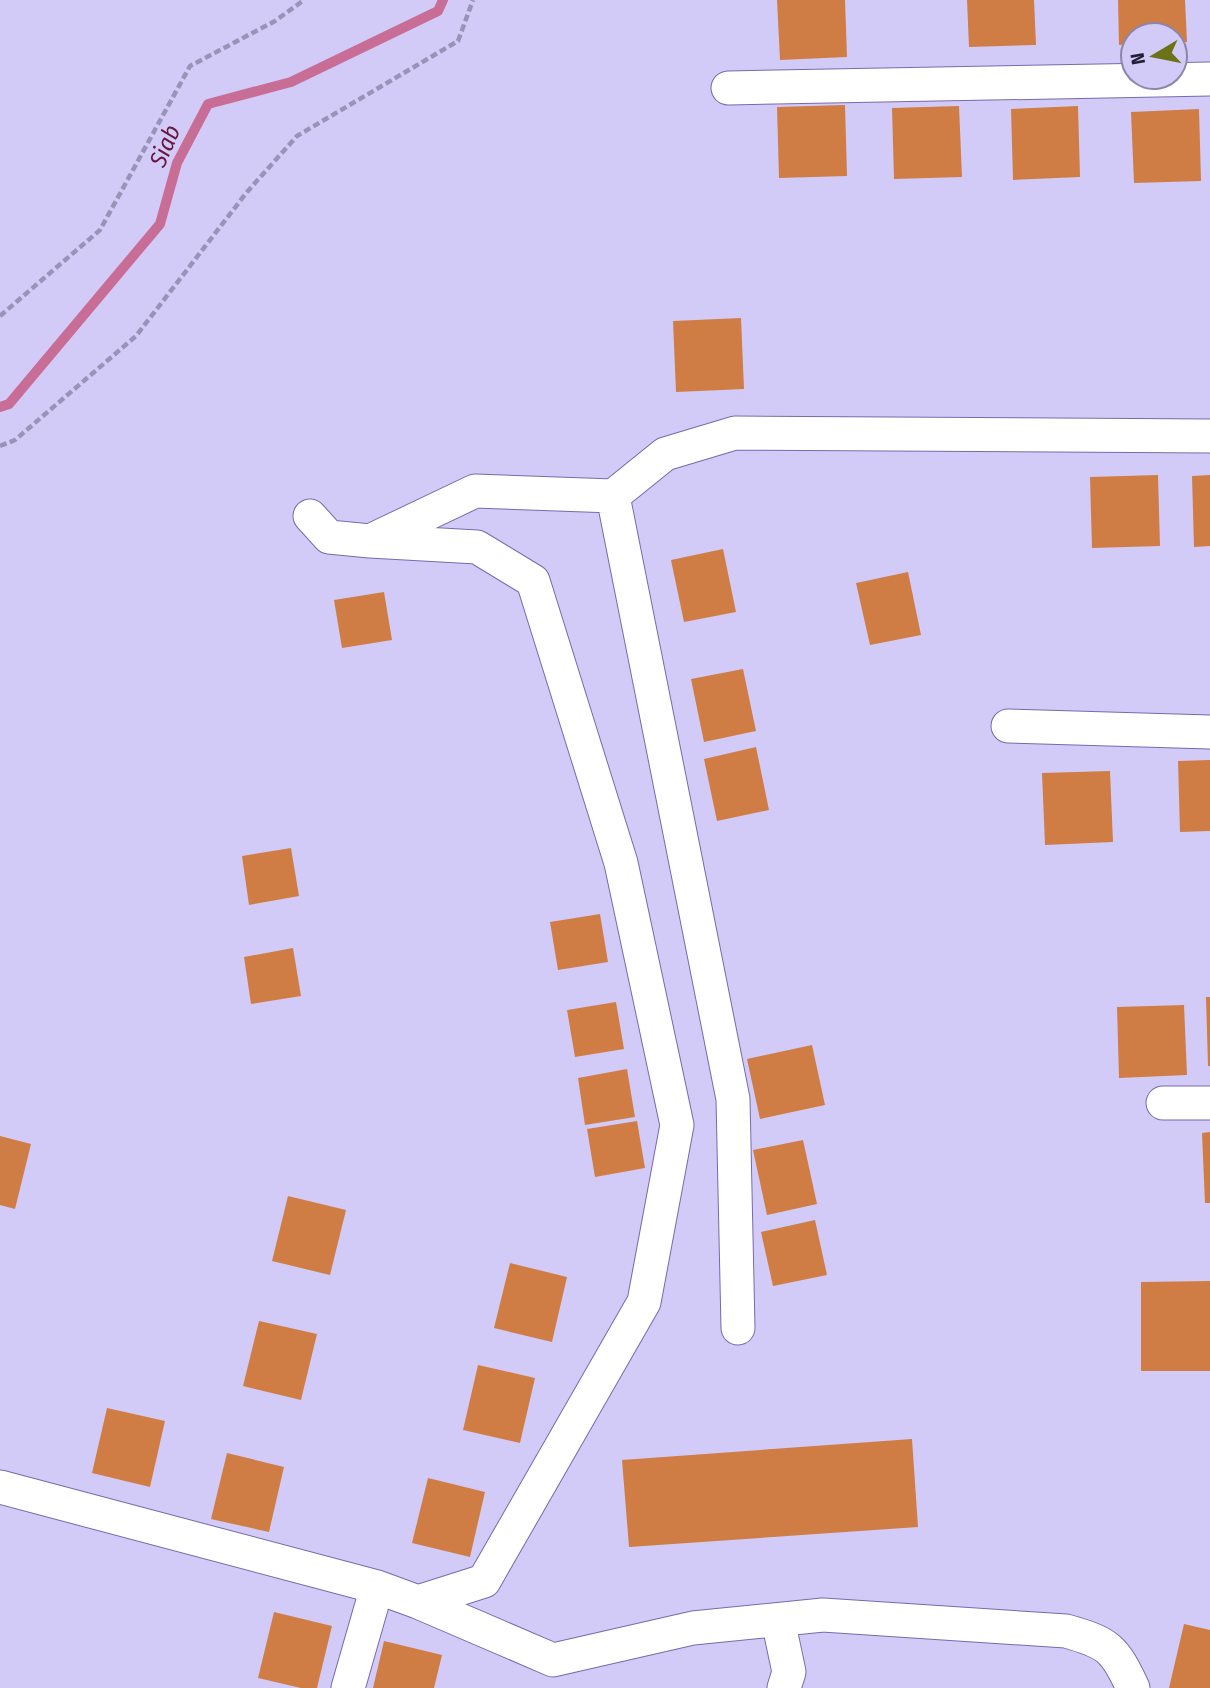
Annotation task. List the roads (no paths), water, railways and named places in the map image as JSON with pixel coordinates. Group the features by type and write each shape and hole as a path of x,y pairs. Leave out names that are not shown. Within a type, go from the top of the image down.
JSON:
{"street":[{"path":"728,88 1210,79"},
{"path":"370,541 475,491 613,496 665,454 735,433 1210,436"},
{"path":"613,496 733,1099 738,1328"},
{"path":"310,516 329,537 478,547 533,581 621,863 677,1125 644,1303 484,1581 418,1602"},
{"path":"1008,726 1210,732"},
{"path":"1163,1103 1210,1103"},
{"path":"0,1487 377,1587 553,1660 694,1628 822,1615 1066,1631 1100,1640 1120,1660 1133,1688"},
{"path":"348,1688 377,1587"},
{"path":"778,1620 789,1672 785,1688"}],"waterway":[{"name":"Siab","path":"0,407 9,404 160,224 177,163 208,104 291,82 438,11 443,0"}]}
